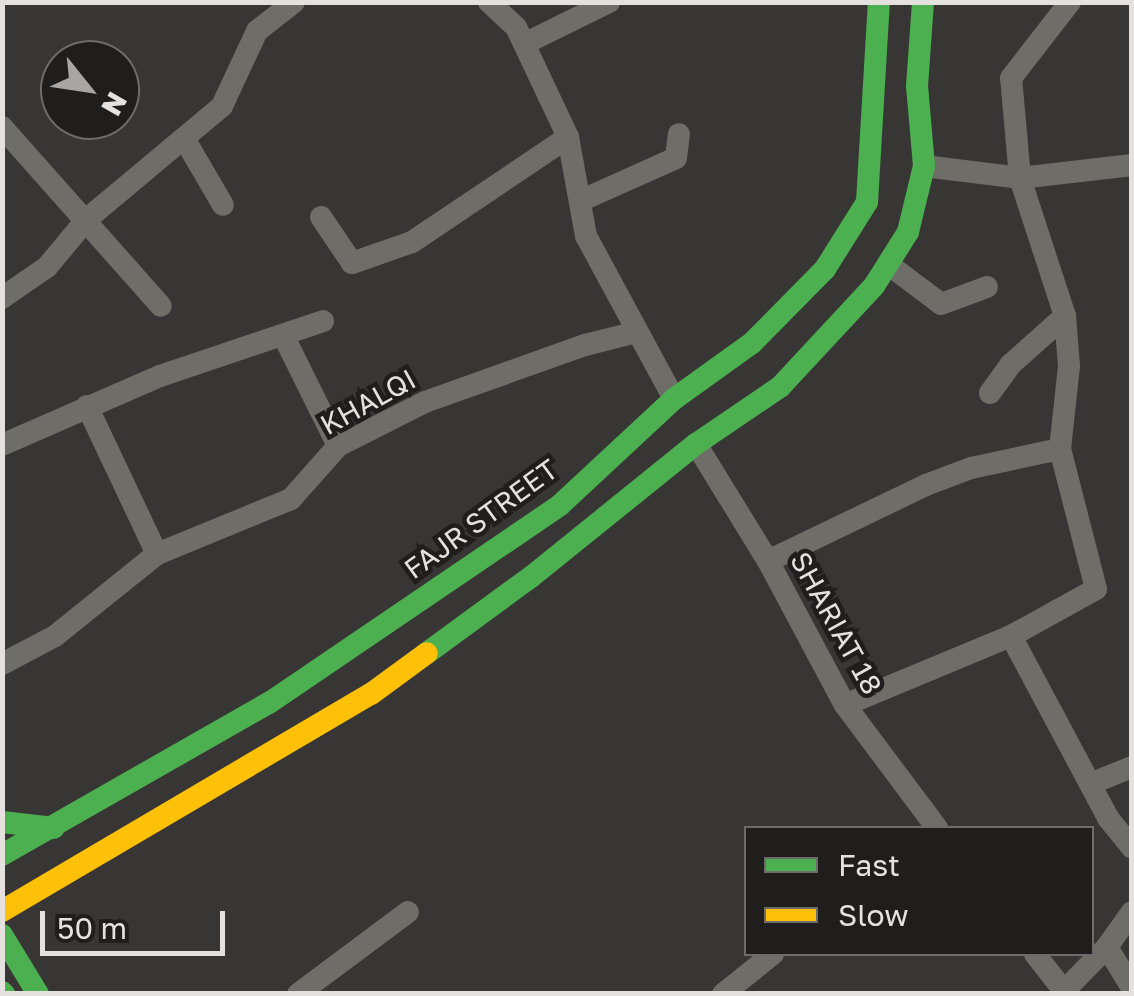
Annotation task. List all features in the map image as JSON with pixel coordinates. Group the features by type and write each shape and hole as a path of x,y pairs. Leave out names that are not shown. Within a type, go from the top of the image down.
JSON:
{"main road":[{"name":"FAJR STREET","path":"2,855 269,703 560,505 674,398 752,342 824,269 867,202 879,2"},
{"path":"38,994 7,942 13,905 372,694 530,577 696,444 780,387 874,286 908,232 924,166 917,86 923,2"},
{"path":"674,398 696,444"},
{"path":"2,822 54,828"}],"street":[{"path":"2,298 47,267 86,220 222,106 257,31 294,2"},
{"path":"489,2 516,26 568,137 586,236 674,398"},
{"path":"524,44 608,2"},
{"path":"845,705 1012,636 1096,589 1060,449 1069,366 1065,316 1020,178 1011,78 1070,2"},
{"path":"2,127 161,306"},
{"path":"580,202 676,158 679,134"},
{"path":"321,217 352,263 412,242 568,137"},
{"path":"185,140 224,206"},
{"path":"924,166 1020,178 1132,165"},
{"path":"888,264 940,304 987,287"},
{"path":"990,392 1010,365 1065,316"},
{"path":"2,445 87,406 323,321"},
{"name":"KHALQI","path":"2,664 54,636 158,554 290,500 338,446 424,402 585,345 637,332"},
{"path":"283,335 338,446"},
{"path":"87,406 158,554"},
{"name":"SHARIAT 18","path":"696,444 768,561 845,705 932,826"},
{"path":"768,561 972,468 1060,449"},
{"path":"1012,636 1090,784 1132,848"},
{"path":"1090,784 1132,767"},
{"path":"298,994 408,912"},
{"path":"1036,956 1063,992 1107,947 1132,912"},
{"path":"1107,947 1132,988"},
{"path":"723,994 770,956"}],"traffic: fast":[{"path":"2,855 269,703 560,505 674,399 752,343 825,269 867,202 879,2"},
{"path":"427,653 531,577 696,444 780,387 874,286 908,232 924,166 917,86 923,2"},
{"path":"2,822 54,828"},
{"path":"2,935 38,994"}],"traffic: slow":[{"path":"2,911 371,694 427,653"}]}
